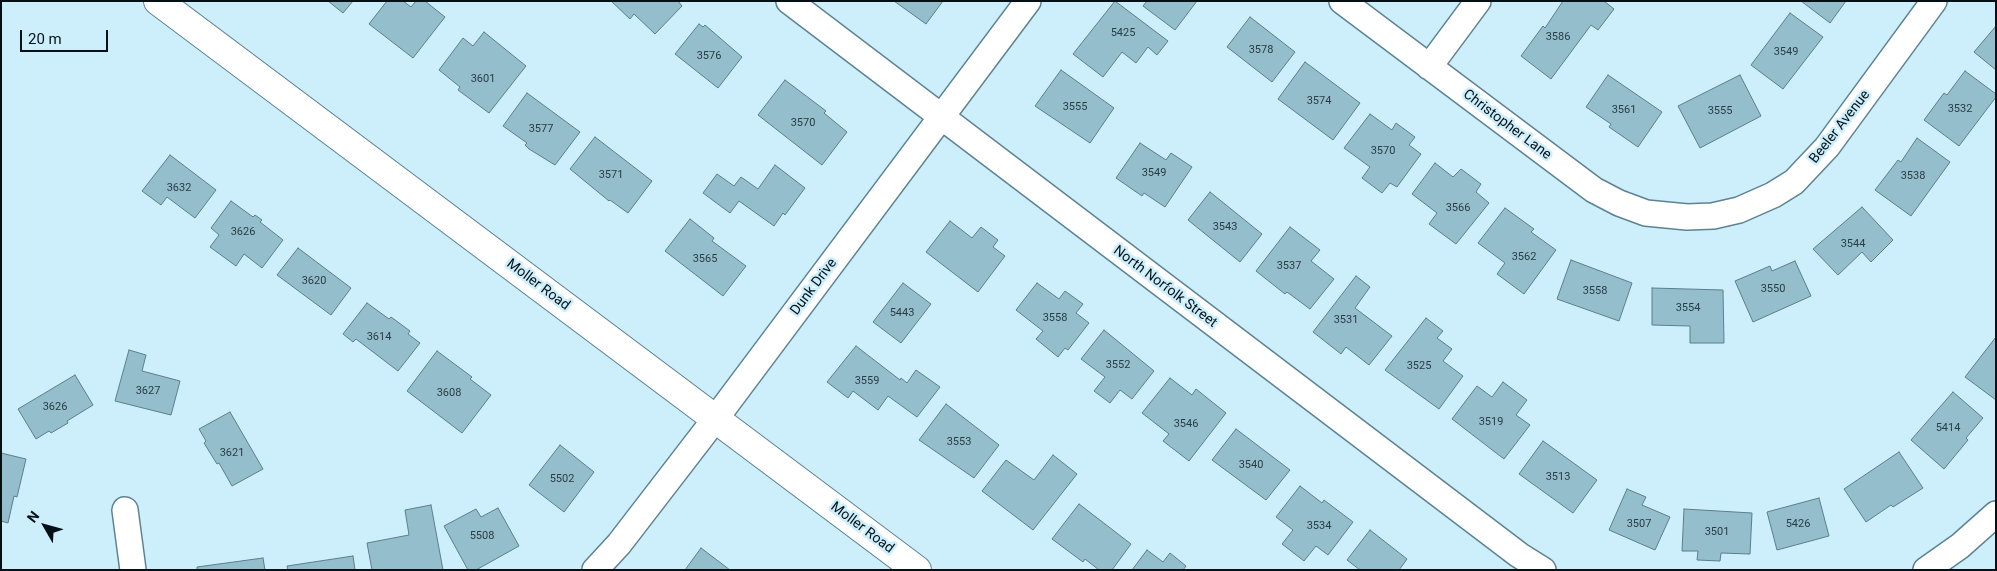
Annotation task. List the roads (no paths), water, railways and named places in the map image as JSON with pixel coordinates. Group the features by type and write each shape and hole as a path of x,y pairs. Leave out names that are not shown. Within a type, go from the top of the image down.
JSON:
{"main road":[{"name":"Moller Road","path":"158,1 917,570"}],"street":[{"name":"North Norfolk Street","path":"789,1 1519,555 1543,570"},
{"name":"Dunk Drive","path":"596,570 619,544 716,418 1028,1"},
{"name":"Christopher Lane","path":"1342,1 1607,198 1646,213 1687,218"},
{"path":"1429,66 1478,1"},
{"name":"Beeler Avenue","path":"1687,218 1713,216 1745,208 1773,196 1794,182 1827,146 1934,1"},
{"path":"125,510 133,570"},
{"path":"1926,570 1960,546 1996,514"}]}
